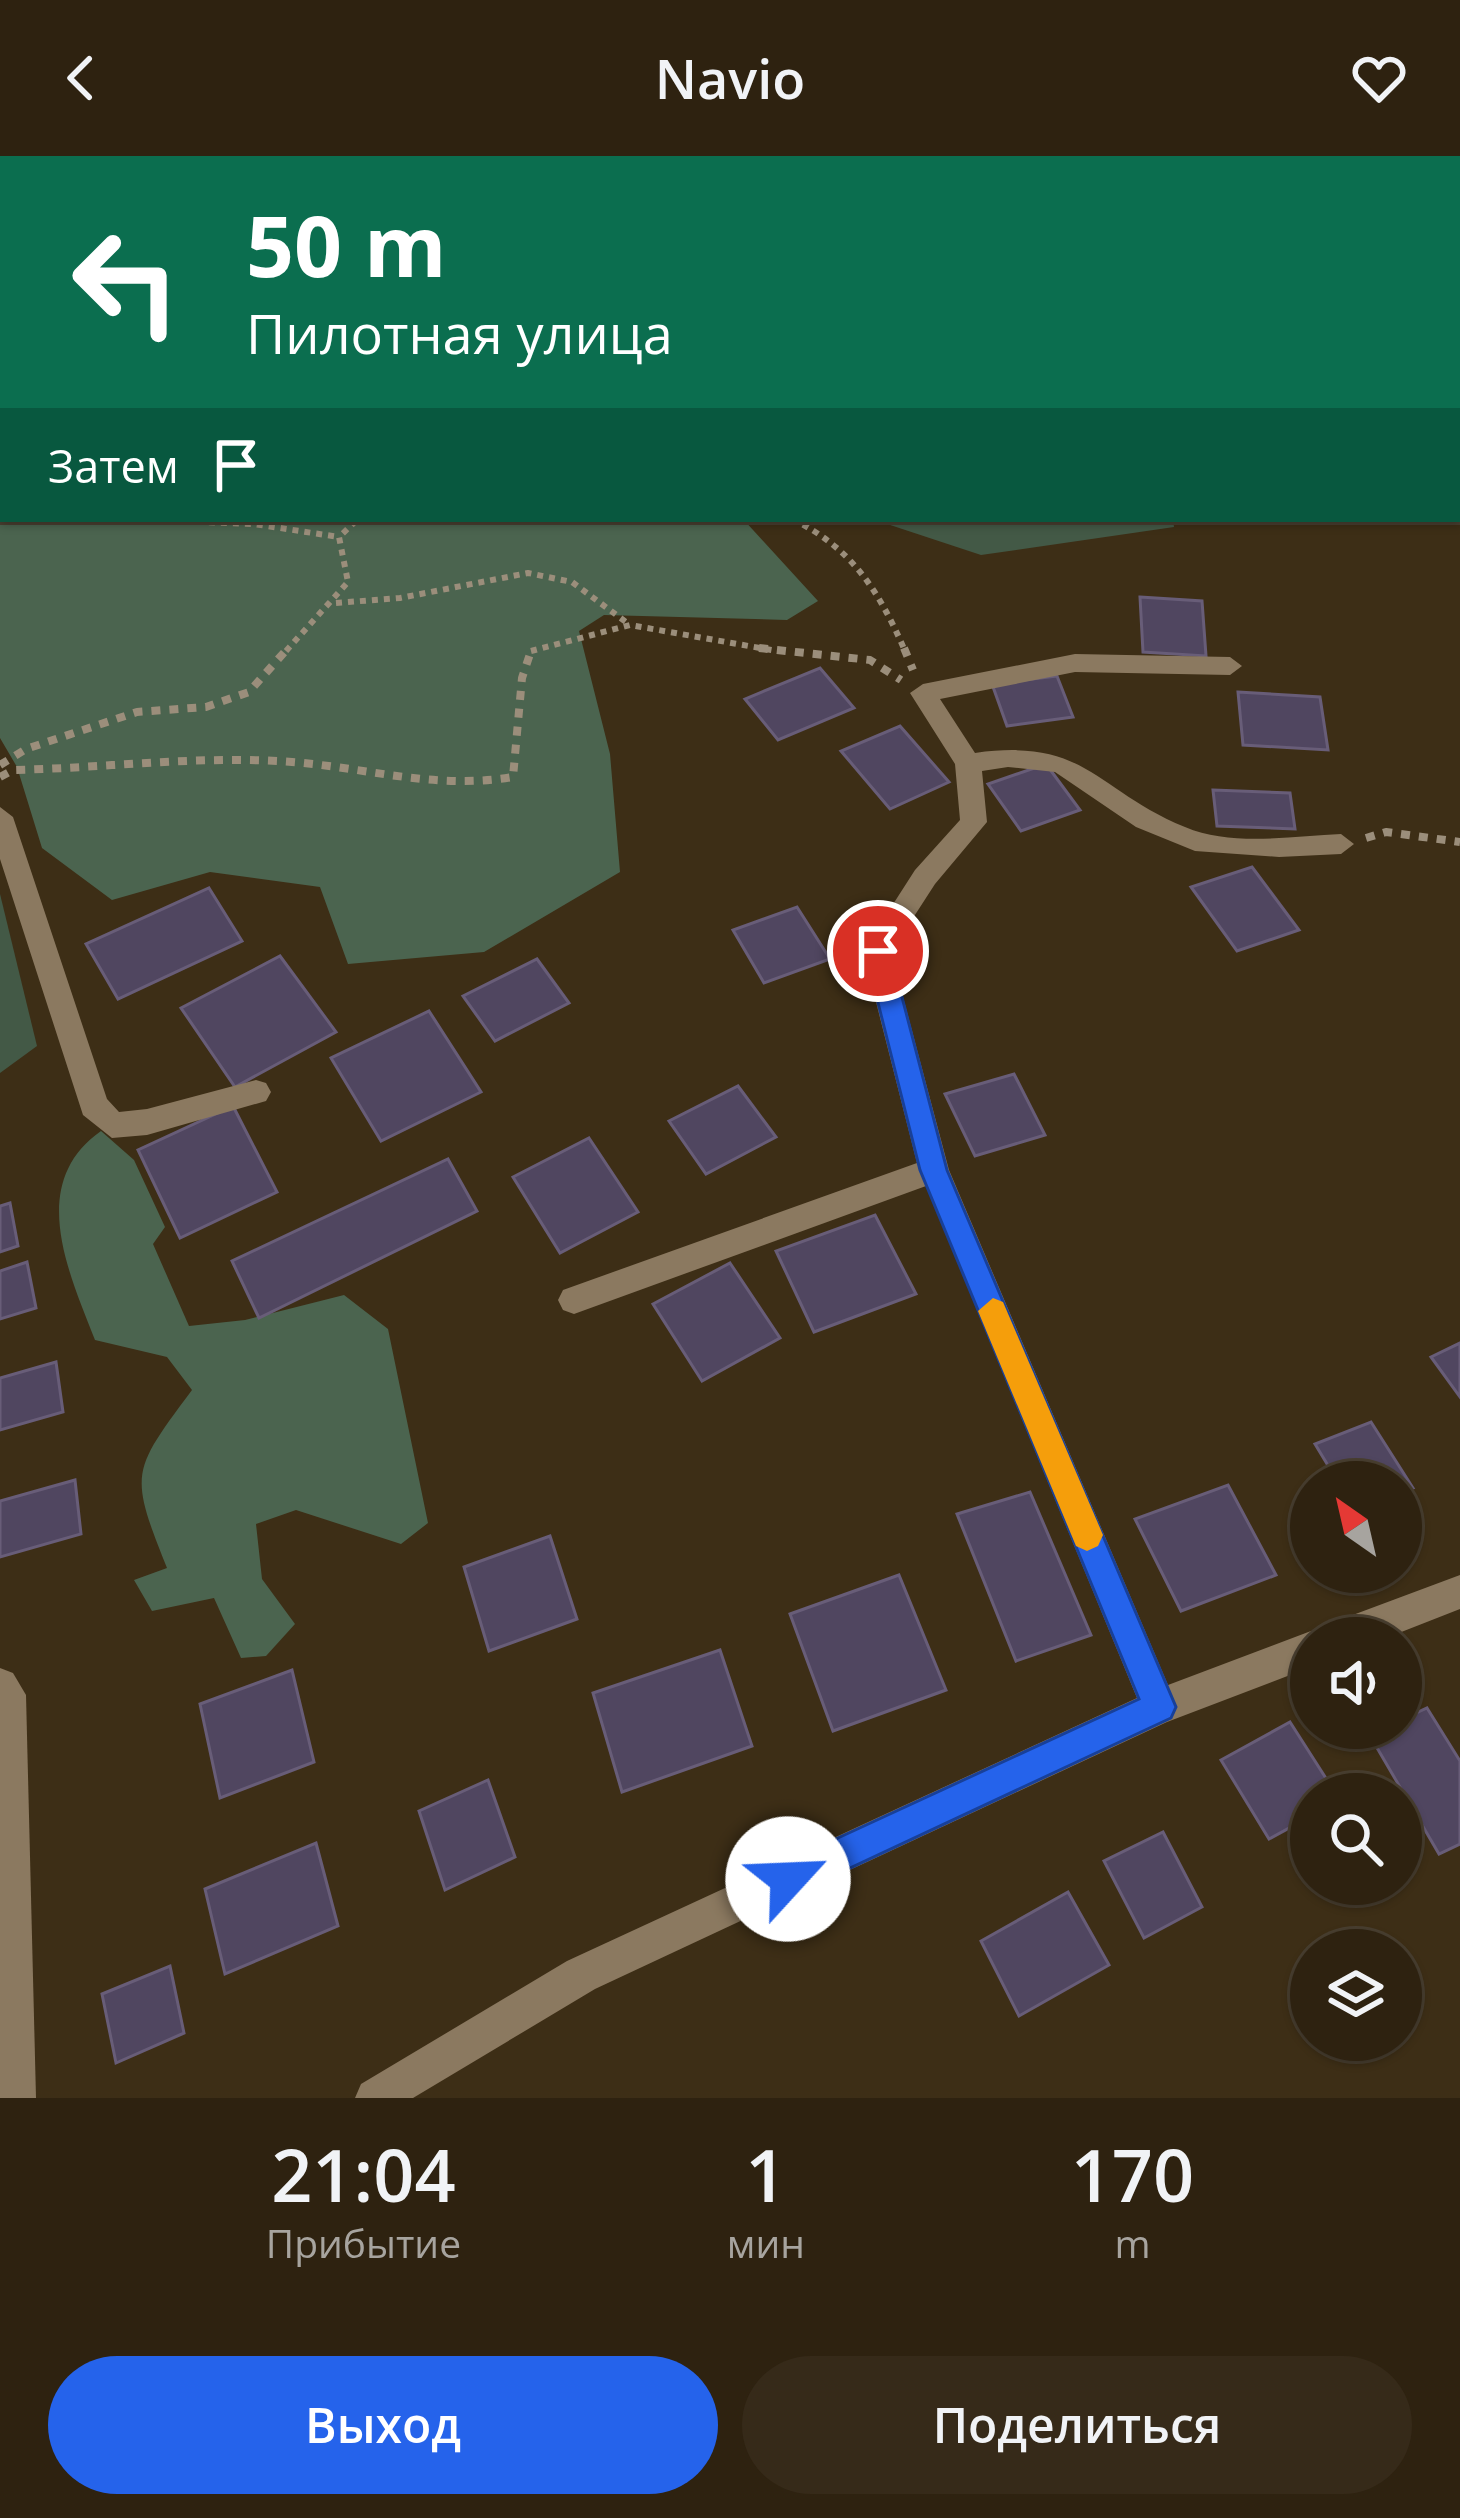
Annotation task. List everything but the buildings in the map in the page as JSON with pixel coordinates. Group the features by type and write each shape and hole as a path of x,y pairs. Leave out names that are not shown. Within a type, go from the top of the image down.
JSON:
{"street":[{"path":"1159,1707 934,1170 878,951 926,877 974,822 968,763 923,693 1076,664 1230,666"},
{"path":"968,763 1003,756 1054,757 1177,836 1246,846 1342,844"},
{"path":"0,817 94,1106 112,1125 147,1122 256,1092"},
{"path":"574,1300 934,1170"},
{"path":"1394,1617 1460,1592"},
{"path":"375,2098 581,1975 1159,1707 1290,1656"},
{"path":"0,1686 8,1695 16,2098"}],"path":[{"path":"202,522 254,524 339,537"},
{"path":"339,537 355,522"},
{"path":"799,522 824,532 872,575 923,693"},
{"path":"0,765 26,748 136,712 206,707 249,692 334,603 348,582 339,537"},
{"path":"334,603 400,598 528,573 572,582 630,625"},
{"path":"0,777 13,770 294,763 412,785 482,784 513,777 523,753 521,666 532,648 630,625 775,651 869,661 923,693"},
{"path":"1342,844 1386,832 1460,842"}],"green space":[{"path":"0,522 746,522 818,601 787,620 604,615 579,631 610,754 620,872 484,952 348,964 320,887 210,872 112,900 42,848 17,767 0,738"},
{"path":"881,522 1173,522 1174,527 981,555"},
{"path":"0,894 37,1046 0,1073"},
{"path":"101,1131 134,1160 165,1227 153,1244 189,1326 245,1320 344,1295 388,1329 428,1523 401,1544 296,1510 256,1524 262,1579 295,1624 266,1656 241,1658 214,1598 152,1611 134,1580 167,1568 146,1512 142,1474 157,1439 192,1390 167,1357 95,1340 74,1286 60,1229 59,1202 65,1176 78,1152"}],"slow traffic":[{"path":"993,1311 1087,1535"}],"route":[{"path":"788,1879 1159,1707 934,1170 878,951"}]}
